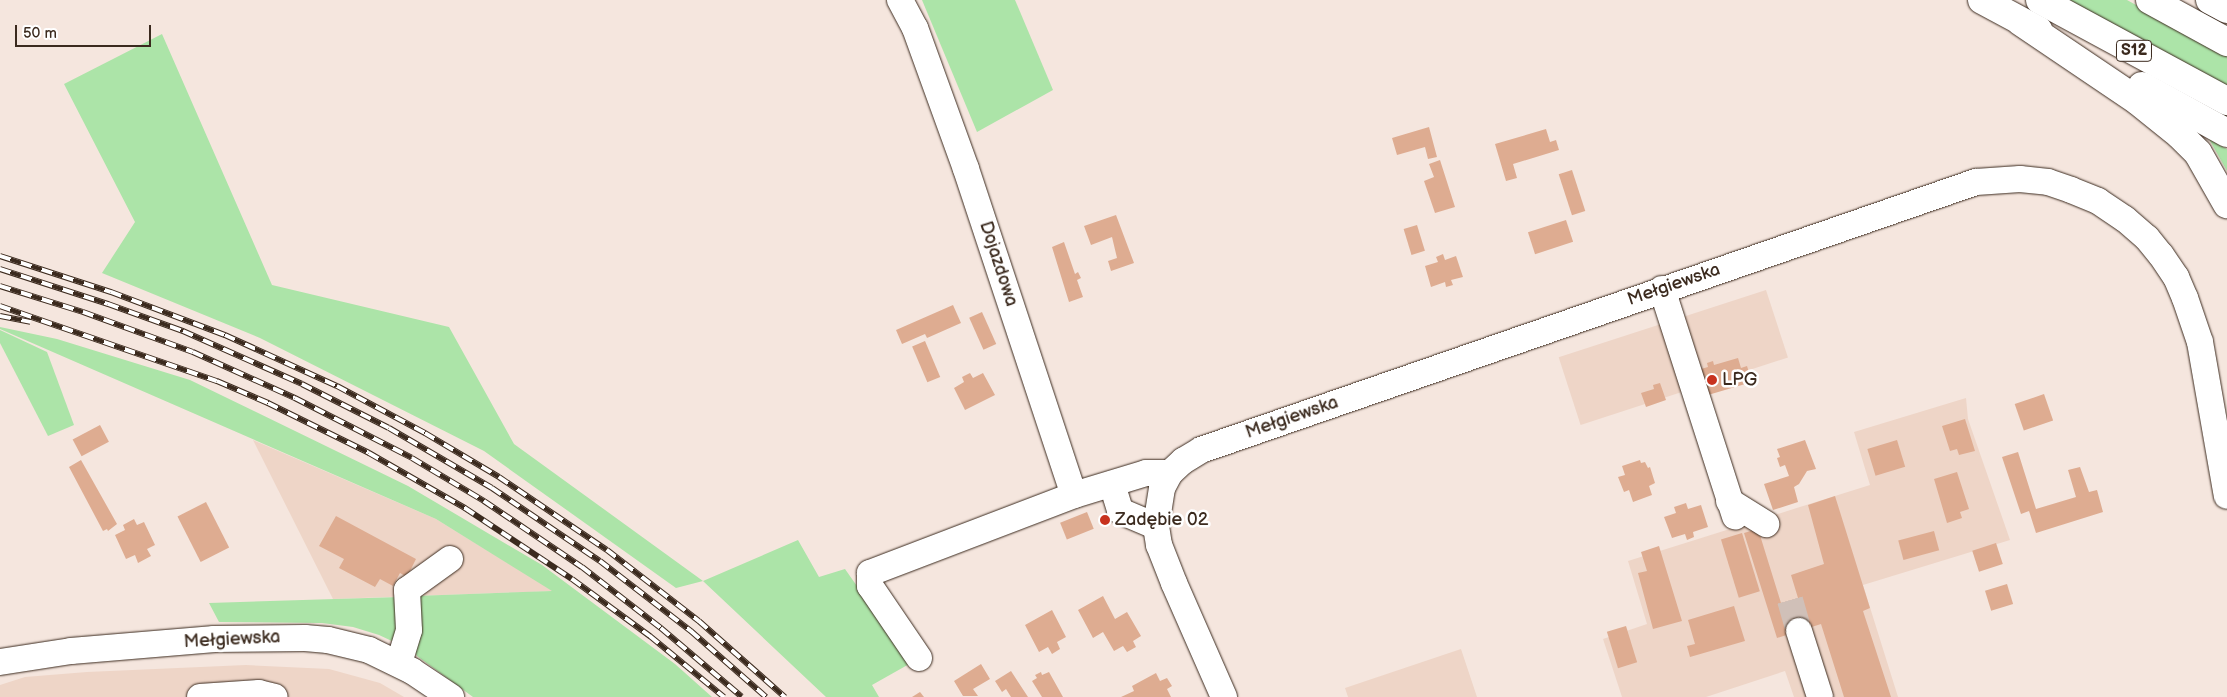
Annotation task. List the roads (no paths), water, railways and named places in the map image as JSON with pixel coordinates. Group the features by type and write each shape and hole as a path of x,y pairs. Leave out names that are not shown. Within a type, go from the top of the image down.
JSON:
{"highway":[{"path":"1982,0 2227,133"},
{"name":"S12","path":"2040,0 2227,101"},
{"path":"2150,0 2227,42"},
{"path":"2210,0 2227,9"},
{"path":"2021,22 2138,101 2180,135 2198,153 2227,204"}],"street":[{"name":"Dojazdowa","path":"900,0 915,28 966,169 1074,495"},
{"name":"Mełgiewska","path":"1224,697 1159,545 1156,526 1162,488 1170,473 1183,461 1201,450 1976,182 2020,179 2048,182 2098,201 2125,219 2147,238 2176,277 2192,315 2200,342 2227,496"},
{"path":"1662,289 1732,509 1766,524"},
{"path":"919,658 870,586 870,573 1074,495 1146,473 1170,473"},
{"path":"1112,484 1120,511 1156,526"},
{"path":"399,663 409,630 406,590 450,559"},
{"path":"1799,631 1820,697"},
{"name":"Mełgiewska","path":"0,662 71,650 214,639 305,638 350,644 369,650 399,663 451,697"},
{"path":"200,697 259,693 275,697"}],"tunnel":[{"path":"1790,600 1799,631"}],"railway":[{"path":"0,256 111,292 225,335 337,386 425,433 499,477 607,550 699,621 785,697"},
{"path":"0,269 108,304 183,331 302,384 389,428 492,488 600,561 691,631 766,697"},
{"path":"0,286 83,312 193,352 295,398 412,458 484,501 582,567 661,628 742,697"},
{"path":"0,306 217,381 268,403 369,453 465,508 572,579 650,636 724,697"},
{"path":"0,316 30,322"}],"place":[{"name":"LPG","path":"1712,380"},
{"name":"Zadębie 02","path":"1105,520"}]}
